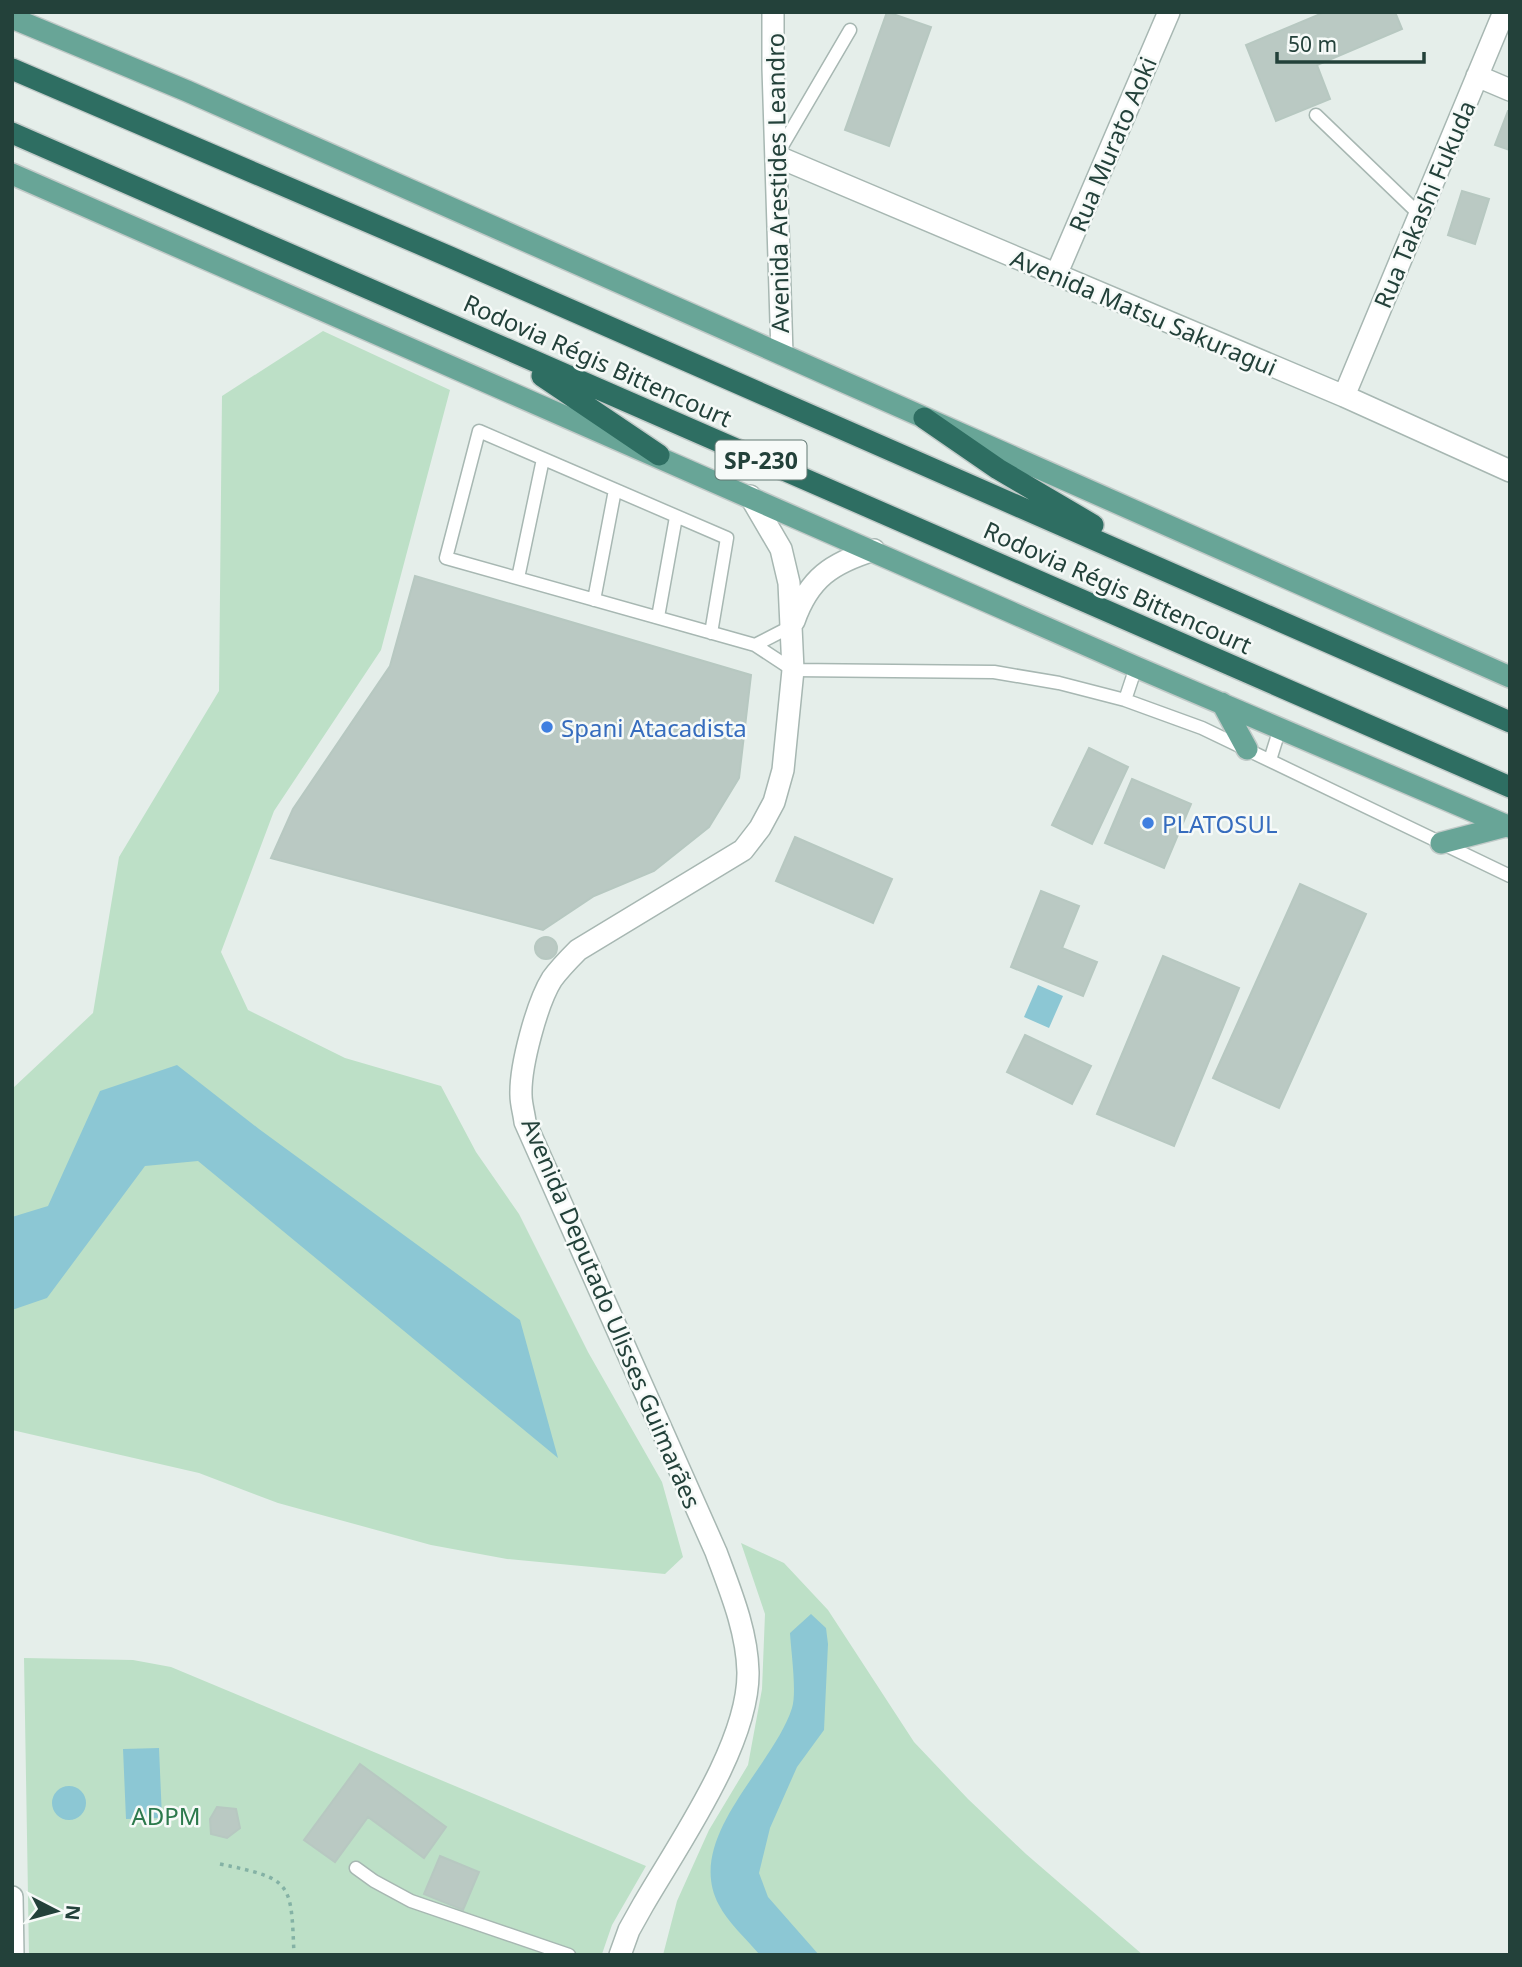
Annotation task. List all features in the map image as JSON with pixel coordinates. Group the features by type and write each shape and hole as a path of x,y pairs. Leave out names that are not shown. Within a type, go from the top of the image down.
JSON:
{"highway":[{"name":"Rodovia Régis Bittencourt","path":"12,69 450,257 1510,722"},
{"name":"Rodovia Régis Bittencourt","path":"12,133 1510,787"},
{"path":"458,328 579,399 659,455"},
{"path":"925,418 1008,475 1205,587"}],"main road":[{"path":"12,18 187,91 1510,677"},
{"path":"12,174 659,455 1136,667 1508,827"},
{"path":"1222,703 1247,750"},
{"path":"1441,843 1508,827"}],"street":[{"name":"Avenida Arestides Leandro","path":"774,12 773,68 782,354"},
{"name":"Rua Murato Aoki","path":"1056,275 1169,12"},
{"name":"Rua Takashi Fukuda","path":"1344,396 1504,12"},
{"path":"1477,76 1510,90"},
{"name":"Avenida Matsu Sakuragui","path":"776,156 1344,396 1510,471"},
{"name":"Avenida Deputado Ulisses Guimarães","path":"620,1955 629,1930 728,1755 743,1715 748,1672 738,1611 716,1552 526,1122 521,1095 523,1073 541,1003 551,981 564,963 578,950 743,850 760,828 774,802 783,770 793,670 789,583 781,549 750,496"},
{"name":"Avenida Deputado Ulisses Guimarães","path":"792,626 801,601 811,586 829,569 848,558 874,550"},
{"path":"12,1897 13,1955"}],"lane":[{"path":"19,12 64,40"},
{"path":"776,156 850,30"},
{"path":"1316,115 1419,214"},
{"path":"711,633 727,538 479,431 446,558 657,617 711,633 755,645 793,670 994,673 1059,684 1125,700 1202,728 1510,876"},
{"path":"518,578 543,458"},
{"path":"594,600 615,490"},
{"path":"657,617 676,517"},
{"path":"755,645 792,626"},
{"path":"1125,700 1136,667"},
{"path":"1270,760 1280,728"},
{"path":"356,1868 374,1881 411,1900 569,1955"}],"path":[{"path":"220,1864 272,1876 281,1885 289,1897 292,1911 293,1955"}],"green space":[{"path":"323,331 450,390 381,650 274,811 221,952 248,1010 345,1058 441,1086 476,1152 519,1214 588,1352 662,1482 683,1557 665,1574 507,1559 431,1545 278,1503 199,1473 12,1430 12,1089 93,1013 119,857 219,691 222,396"},
{"path":"741,1543 784,1563 828,1610 914,1742 968,1799 1026,1854 1143,1955 663,1955 677,1901 709,1830 748,1765 762,1689 765,1614"},
{"name":"ADPM","path":"24,1658 133,1660 171,1667 646,1866 612,1925 602,1954 29,1955"}],"water":[{"path":"1038,985 1063,996 1049,1028 1024,1017"},
{"path":"177,1065 259,1129 520,1320 558,1458 198,1161 145,1166 47,1298 12,1310 12,1217 48,1206 100,1091"},
{"path":"811,1614 826,1628 828,1644 824,1730 797,1767 770,1828 759,1873 768,1897 819,1955 760,1955 719,1905 711,1880 713,1854 721,1829 768,1755 792,1708 794,1682 790,1633"},
{"path":"159,1748 162,1818 126,1819 123,1749"},
{"path":"69,1786 81,1791 86,1803 81,1815 69,1820 57,1815 52,1803 57,1791"}],"building":[{"path":"887,12 931,27 889,146 845,130"},
{"path":"1325,12 1395,12 1402,29 1317,65 1330,99 1276,121 1246,45"},
{"path":"1510,111 1510,150 1495,145"},
{"path":"1462,191 1489,199 1475,244 1448,235"},
{"name":"Spani Atacadista","path":"415,576 751,675 739,778 709,827 654,871 594,896 543,930 271,858 293,809 390,666"},
{"path":"1089,748 1128,767 1092,844 1052,825"},
{"name":"PLATOSUL","path":"1132,779 1191,804 1164,868 1105,843"},
{"path":"795,837 892,879 873,923 776,881"},
{"path":"1300,884 1366,914 1279,1108 1213,1078"},
{"path":"1041,891 1079,906 1062,948 1097,962 1083,996 1011,967"},
{"path":"542,937 550,937 557,944 557,952 550,959 542,959 535,952 535,944"},
{"path":"1163,956 1239,988 1174,1146 1097,1114"},
{"path":"1025,1035 1091,1066 1072,1104 1007,1072"},
{"path":"360,1764 446,1827 424,1858 368,1817 335,1862 304,1840"},
{"path":"217,1807 236,1809 240,1828 227,1838 211,1834 210,1819"},
{"path":"440,1856 479,1872 463,1910 424,1894"}],"place":[{"name":"Spani Atacadista","path":"547,727"},
{"name":"PLATOSUL","path":"1148,823"}]}
